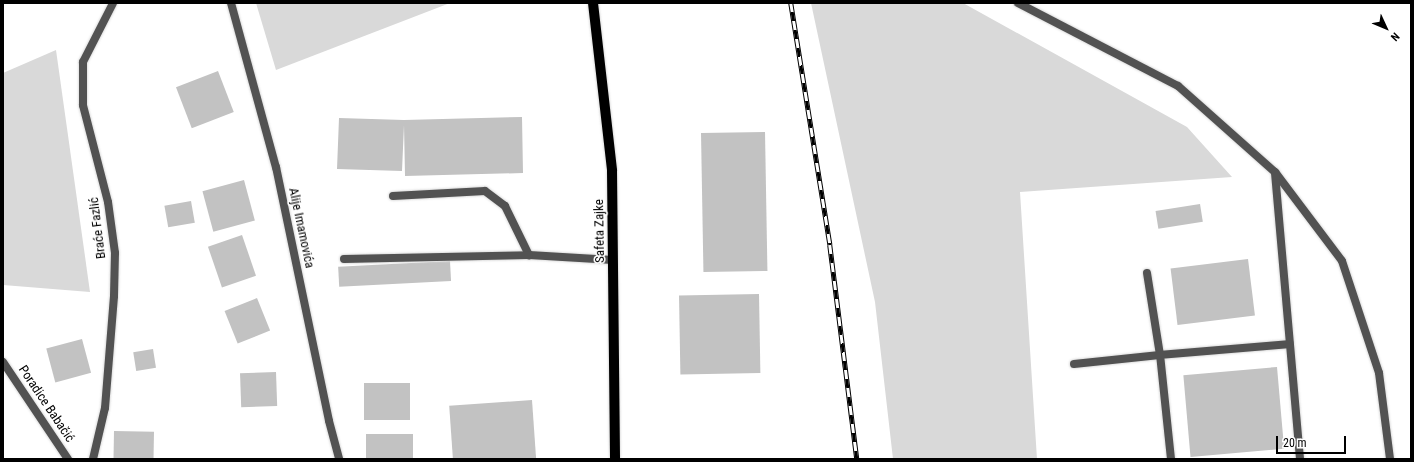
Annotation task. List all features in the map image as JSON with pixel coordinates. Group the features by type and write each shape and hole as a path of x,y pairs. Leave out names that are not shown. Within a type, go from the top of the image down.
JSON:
{"main road":[{"name":"Safeta Zajke","path":"593,3 612,171 615,459"}],"street":[{"name":"Braće Fazlić","path":"93,459 105,408 114,296 115,253 108,202 83,105 83,62 113,3"},
{"name":"Alije Imamovića","path":"231,3 276,167 329,421 339,459"},
{"path":"1018,3 1178,86 1275,172 1342,261 1379,373 1390,459"},
{"path":"1275,172 1300,459"},
{"path":"393,196 485,191 505,206 529,255"},
{"path":"344,259 529,255 613,260"},
{"path":"1148,273 1160,355 1171,459"},
{"path":"1074,364 1290,344"},
{"name":"Poradice Babačić","path":"3,362 68,459"}],"shaded area":[{"path":"256,3 450,3 276,70"},
{"path":"811,3 963,3 1187,127 1232,177 1020,192 1037,459 893,459 875,302"},
{"path":"56,50 90,292 3,285 3,73"}],"building":[{"path":"218,71 234,112 192,128 176,87"},
{"path":"522,117 523,173 405,176 404,125 402,171 337,169 339,118 404,120"},
{"path":"765,132 767,271 703,272 701,133"},
{"path":"244,180 255,221 213,232 202,191"},
{"path":"191,201 195,223 168,227 164,206"},
{"path":"1200,204 1203,222 1158,229 1156,211"},
{"path":"242,235 256,276 222,287 208,247"},
{"path":"1248,259 1255,316 1178,325 1171,269"},
{"path":"450,261 451,281 339,287 338,267"},
{"path":"759,294 760,373 680,374 679,295"},
{"path":"257,298 270,330 238,344 225,311"},
{"path":"82,339 91,373 55,382 46,349"},
{"path":"153,349 156,368 136,371 133,352"},
{"path":"1277,367 1284,449 1191,457 1183,375"},
{"path":"276,372 277,406 241,407 240,373"},
{"path":"364,383 410,383 410,420 364,420"},
{"path":"532,400 536,459 453,459 449,406"},
{"path":"114,431 154,432 154,459 114,459"},
{"path":"366,434 413,434 413,459 366,459"}],"railway":[{"path":"791,3 830,245 857,459"}]}
